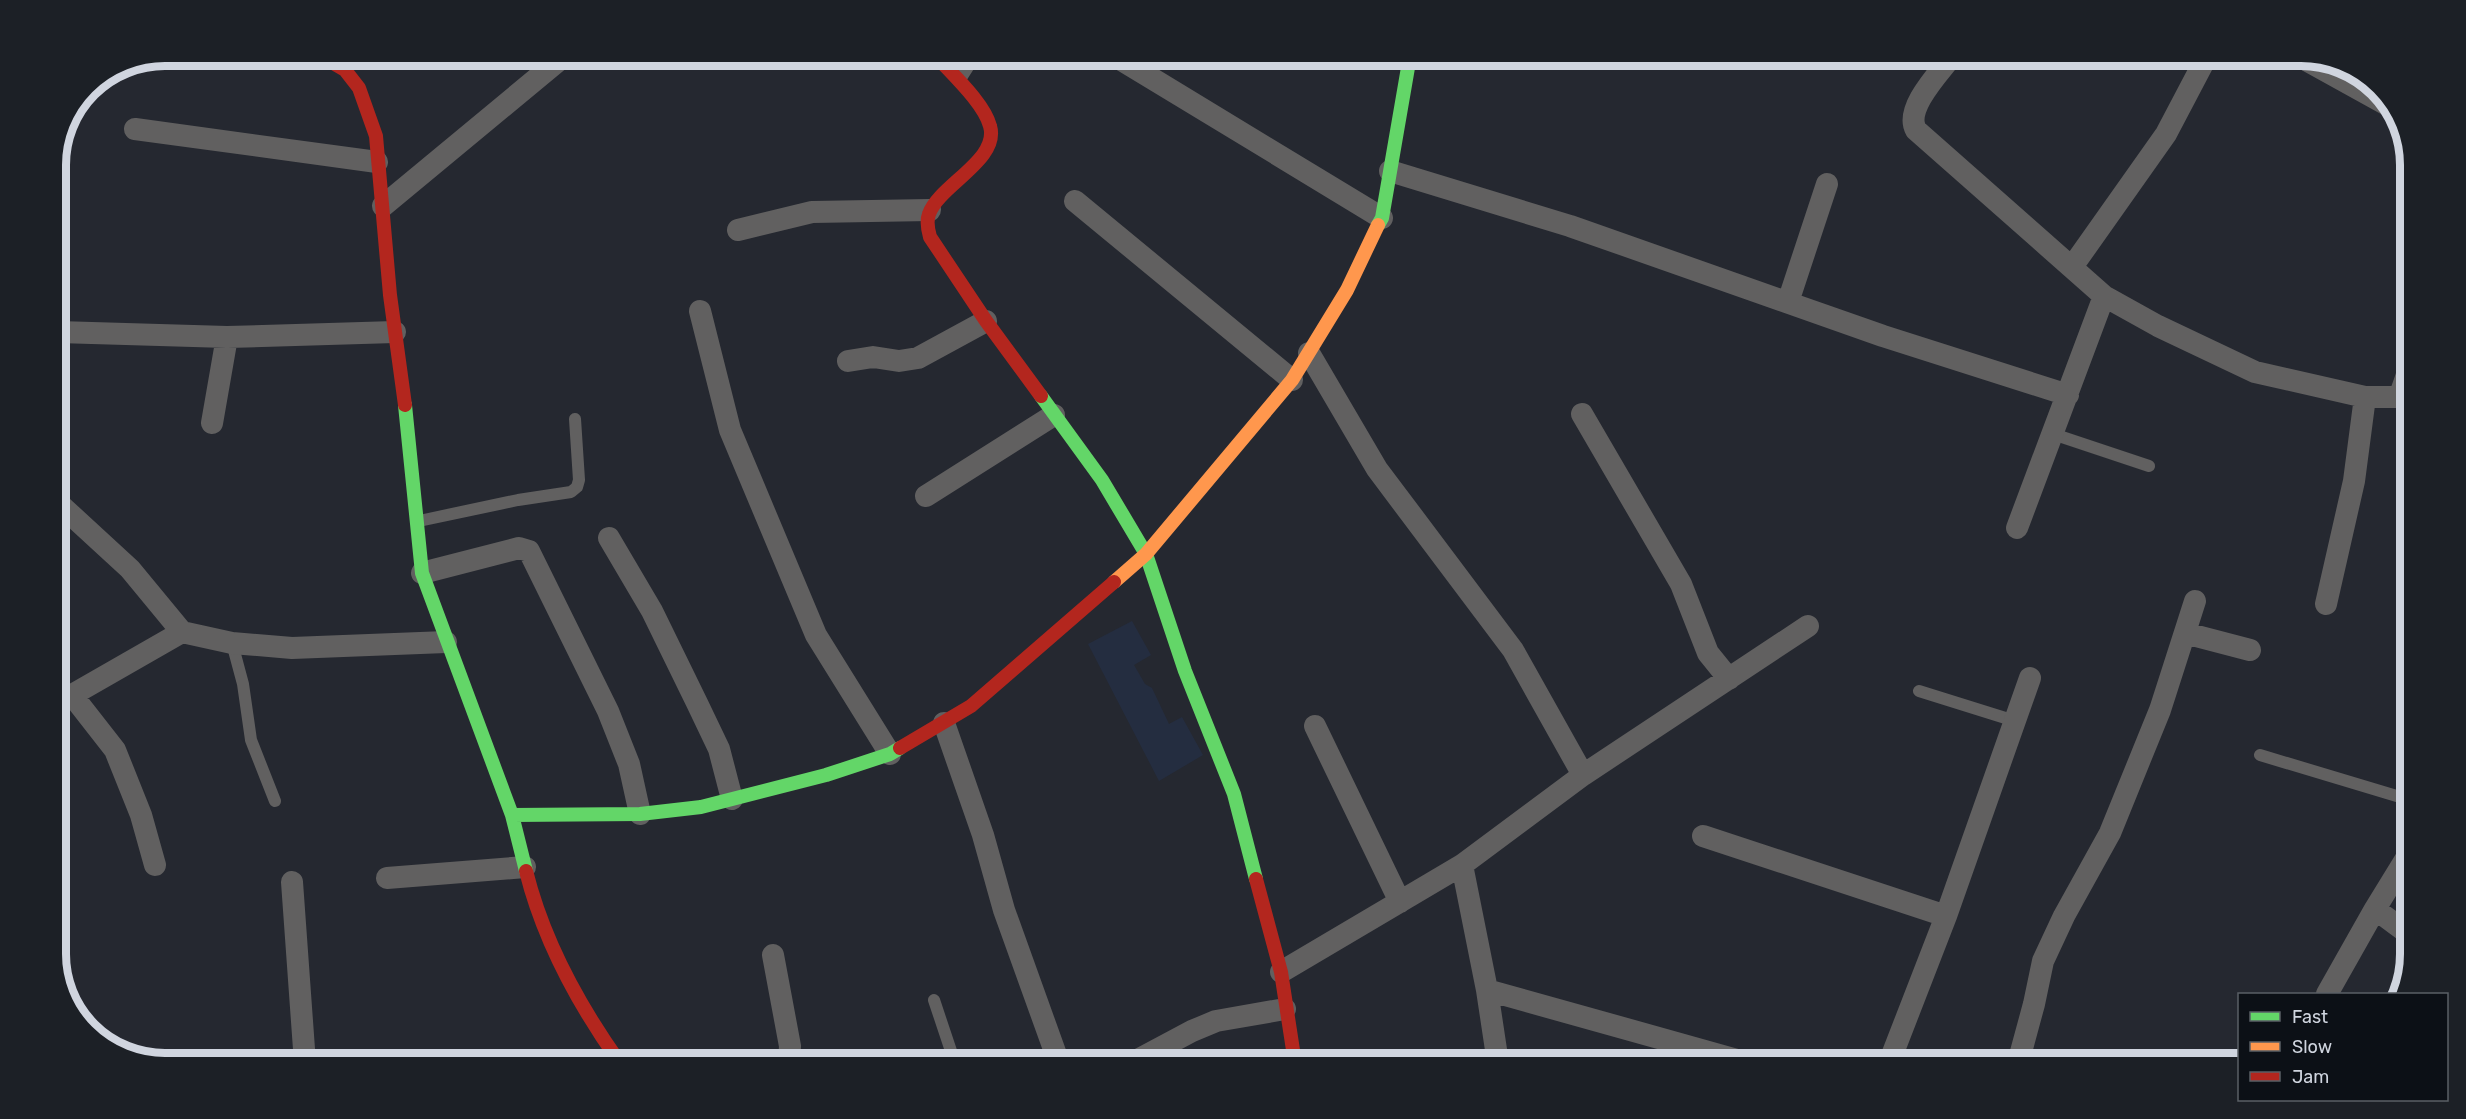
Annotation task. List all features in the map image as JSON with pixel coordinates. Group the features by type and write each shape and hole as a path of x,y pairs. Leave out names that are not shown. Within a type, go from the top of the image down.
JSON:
{"street":[{"path":"341,66 354,76 370,112 376,136 390,295 405,406 422,573 512,815 530,887 558,957 613,1053"},
{"path":"383,206 552,66"},
{"path":"944,66 990,124 992,134 987,148 964,176 940,195 930,210 927,221 930,237 986,321 1102,480 1146,554 1185,671 1234,794 1281,972 1293,1053"},
{"path":"1131,66 1382,218"},
{"path":"512,815 640,814 701,807 826,775 890,754 971,706 1146,554 1292,380 1347,290 1382,218 1408,66"},
{"path":"1945,66 1914,108 1913,125 1916,130 2104,296 2158,326 2255,372 2365,398 2400,397"},
{"path":"2072,267 2166,134 2202,66"},
{"path":"2321,68 2372,97"},
{"path":"135,129 377,162"},
{"path":"1390,171 1570,226 1883,336 2067,395"},
{"path":"1788,302 1827,184"},
{"path":"1075,201 1292,380"},
{"path":"738,230 812,212 930,210"},
{"path":"2018,528 2104,296"},
{"path":"700,311 730,430 816,635 890,754"},
{"path":"848,361 873,357 899,361 918,358 986,321"},
{"path":"66,332 227,337 395,332"},
{"path":"212,423 227,337"},
{"path":"1309,353 1377,469 1513,650 1583,775"},
{"path":"2326,604 2354,482 2365,398"},
{"path":"1582,414 1681,584 1708,653 1729,679"},
{"path":"926,496 1054,415"},
{"path":"66,510 130,569 182,632 232,643 292,648 446,642"},
{"path":"609,538 652,611 719,749 732,799"},
{"path":"422,573 519,548 529,551 608,711 629,764 640,814"},
{"path":"2021,1053 2043,961 2064,916 2110,833 2160,710 2195,601"},
{"path":"1281,972 1462,865 1583,775 1808,626"},
{"path":"66,698 182,632"},
{"path":"2185,633 2250,650"},
{"path":"1893,1053 1946,916 2030,678"},
{"path":"66,701 115,750 141,815 155,865"},
{"path":"944,723 983,835 1011,931 1055,1053"},
{"path":"1315,726 1400,902"},
{"path":"1703,836 1946,916"},
{"path":"1462,865 1487,990 1496,1053"},
{"path":"387,878 525,867"},
{"path":"2328,993 2400,868"},
{"path":"292,882 304,1053"},
{"path":"2375,909 2400,928"},
{"path":"773,955 790,1053"},
{"path":"1487,990 1709,1053"},
{"path":"1152,1053 1216,1021 1285,1009"}],"lane":[{"path":"958,82 968,66"},
{"path":"415,522 518,500 571,492 577,487 579,480 575,418"},
{"path":"2053,434 2149,466"},
{"path":"232,643 243,684 250,740 275,801"},
{"path":"1918,691 2015,721"},
{"path":"2260,755 2400,797"},
{"path":"934,1000 951,1053"}],"shaded area":[{"path":"1132,621 1151,655 1134,665 1145,684 1152,688 1169,724 1182,717 1203,755 1159,781 1088,644"}],"traffic: fast":[{"path":"1378,225 1382,218 1408,66"},
{"path":"1041,396 1102,480 1146,554 1185,671 1234,794 1256,879"},
{"path":"405,405 422,573 512,815 526,871"},
{"path":"512,815 640,814 701,807 826,775 890,754 900,748"}],"traffic: slow":[{"path":"1114,582 1146,554 1292,380 1347,290 1378,225"}],"traffic: jam":[{"path":"338,66 345,70 359,88 376,136 390,295 405,405"},
{"path":"945,66 967,89 987,117 991,138 978,161 935,203 928,220 930,237 986,321 1041,396"},
{"path":"900,748 971,706 1114,582"},
{"path":"526,871 542,922 564,972 613,1053"},
{"path":"1256,879 1281,972 1293,1053"}]}
